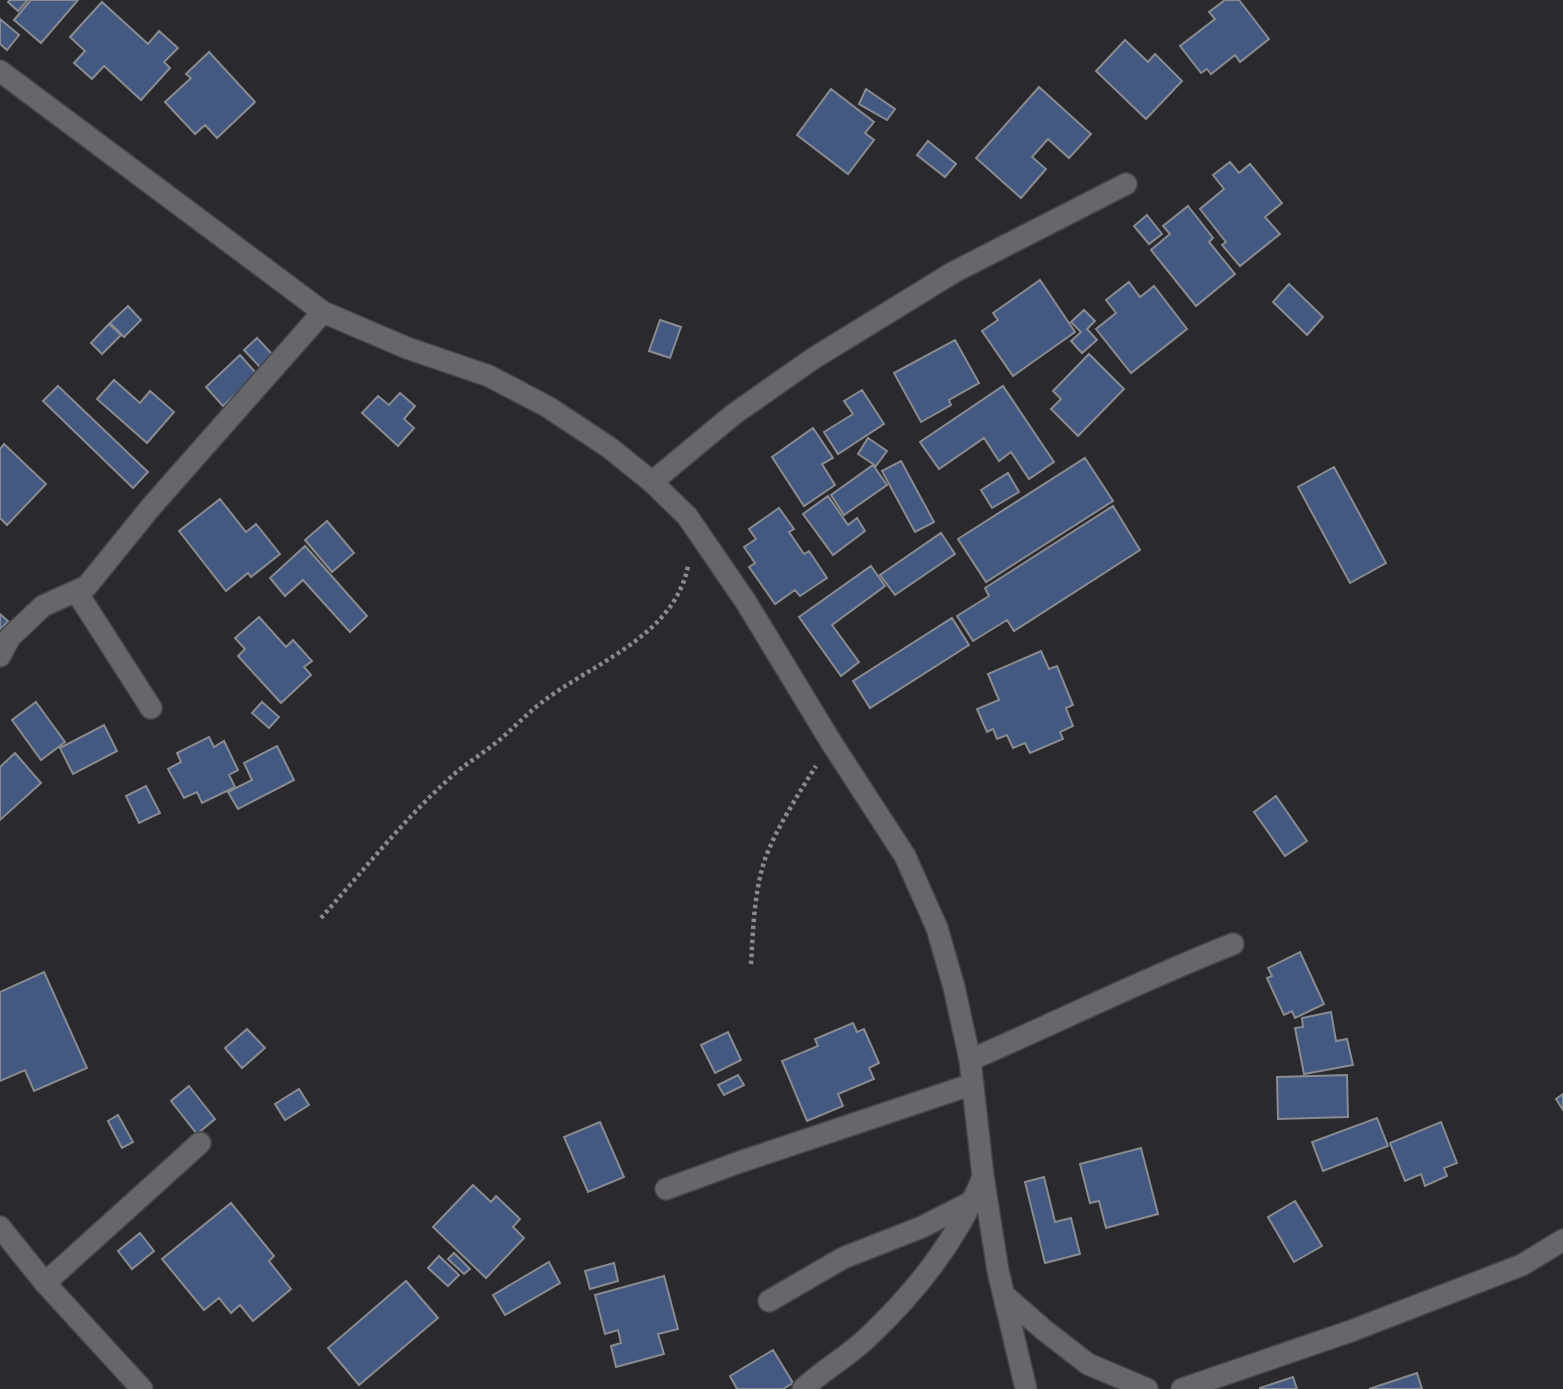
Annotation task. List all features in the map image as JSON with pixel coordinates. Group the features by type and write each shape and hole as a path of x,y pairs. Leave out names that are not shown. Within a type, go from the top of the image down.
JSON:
{"street":[{"path":"0,71 323,312 407,348 489,376 559,414 610,448 652,482 687,516 746,602 831,742 905,856 937,928 954,987 970,1060 983,1176 1004,1295 1026,1389"},
{"path":"652,482 734,414 814,358 954,272 1126,184"},
{"path":"0,656 10,637 26,619 43,606 87,586 151,507 323,312"},
{"path":"76,592 151,708"},
{"path":"970,1060 1169,969 1233,944"},
{"path":"666,1189 753,1157 973,1084"},
{"path":"45,1283 200,1143"},
{"path":"803,1389 866,1339 919,1282 947,1246 973,1201 983,1176"},
{"path":"769,1301 843,1258 922,1227 973,1201"},
{"path":"0,1227 45,1283 142,1389"},
{"path":"1182,1389 1351,1331 1522,1265 1563,1240"},
{"path":"1004,1295 1088,1364 1147,1389"}],"path":[{"path":"321,918 406,822 453,775 496,743 541,702 644,634 663,615 677,598 685,582 688,566 687,516"},
{"path":"751,964 754,910 764,861 797,796 831,742"}],"building":[{"path":"28,0 18,11 8,2"},
{"path":"31,0 78,0 41,43 14,20"},
{"path":"1225,0 1239,0 1269,39 1240,62 1235,55 1211,74 1207,69 1201,73 1180,46 1215,19 1209,12"},
{"path":"102,2 148,44 159,31 178,48 164,62 170,68 141,100 104,66 92,79 74,63 85,51 70,37"},
{"path":"0,19 19,35 7,50 0,44"},
{"path":"1125,40 1148,62 1155,54 1182,81 1146,119 1096,71"},
{"path":"209,52 255,102 217,138 205,125 195,134 165,102 191,78 186,74"},
{"path":"1039,87 1091,134 1069,158 1048,139 1032,157 1046,169 1021,198 976,158"},
{"path":"831,89 874,122 865,133 874,140 848,174 797,135"},
{"path":"866,89 895,109 887,120 859,104"},
{"path":"928,141 956,164 945,177 917,155"},
{"path":"1230,162 1239,173 1250,164 1282,203 1265,217 1280,234 1240,266 1222,245 1226,242 1200,209 1224,189 1213,175"},
{"path":"1188,206 1213,238 1209,242 1235,274 1196,306 1151,250 1170,234 1163,226"},
{"path":"1147,215 1162,234 1149,244 1134,226"},
{"path":"1040,280 1075,332 1013,376 982,331 998,320 993,313"},
{"path":"1129,282 1140,297 1154,286 1187,329 1131,373 1096,329 1116,313 1106,300"},
{"path":"1289,284 1323,317 1307,335 1273,302"},
{"path":"128,306 141,320 124,337 110,323"},
{"path":"1084,310 1095,321 1087,329 1097,340 1082,353 1071,341 1081,332 1071,322"},
{"path":"660,320 681,327 670,358 649,351"},
{"path":"109,324 121,335 102,354 91,343"},
{"path":"257,338 273,355 260,367 244,350"},
{"path":"955,340 979,383 949,400 951,405 921,422 894,373"},
{"path":"1089,354 1124,389 1078,436 1051,409 1061,399 1053,391"},
{"path":"240,355 257,374 223,406 206,387"},
{"path":"114,380 140,403 150,391 174,412 147,443 97,399"},
{"path":"58,386 148,472 133,488 43,401"},
{"path":"1003,386 1054,462 1029,479 1011,452 999,461 984,438 939,469 920,442"},
{"path":"862,390 884,424 838,454 824,432 853,414 844,401"},
{"path":"400,393 415,406 404,419 414,428 398,446 362,413 378,396 389,405"},
{"path":"813,428 833,458 822,464 835,485 804,506 772,457"},
{"path":"868,438 887,451 876,466 858,454"},
{"path":"4,444 46,484 7,525 0,518 0,449"},
{"path":"1085,458 1113,501 986,582 958,539"},
{"path":"901,461 934,522 915,532 882,471"},
{"path":"873,465 887,485 844,515 831,495"},
{"path":"1334,467 1386,563 1350,583 1298,487"},
{"path":"1008,473 1019,492 992,508 981,490"},
{"path":"828,496 848,525 857,518 865,531 833,555 803,514"},
{"path":"220,499 246,532 256,524 280,554 251,577 248,573 226,591 179,531"},
{"path":"1113,506 1140,550 1014,631 1007,620 973,641 957,616 989,596 985,588"},
{"path":"779,508 794,529 789,532 804,554 809,551 827,578 800,596 795,590 775,604 749,567 755,563 744,547 756,539 749,529"},
{"path":"327,521 354,553 332,572 305,540"},
{"path":"941,533 955,554 895,595 880,575"},
{"path":"305,546 367,616 350,632 303,580 285,596 270,578"},
{"path":"871,566 885,586 832,625 859,662 841,676 799,617"},
{"path":"0,614 8,621 0,630"},
{"path":"259,617 286,647 293,640 312,661 304,667 311,675 281,703 238,656 245,649 235,638"},
{"path":"952,618 969,645 870,708 853,681"},
{"path":"1041,651 1049,669 1057,666 1073,705 1066,708 1073,726 1060,732 1063,739 1030,753 1025,743 1013,748 1007,735 997,739 993,729 987,732 977,709 999,700 988,674"},
{"path":"36,702 65,742 41,760 12,720"},
{"path":"262,702 279,717 269,728 252,713"},
{"path":"104,725 117,751 73,774 60,748"},
{"path":"209,737 214,747 224,741 238,770 229,775 235,787 202,803 197,792 184,798 168,769 181,762 177,753"},
{"path":"277,746 294,780 238,809 228,792 252,780 244,763"},
{"path":"15,753 41,783 0,820 0,767"},
{"path":"146,786 160,813 139,823 126,796"},
{"path":"1276,796 1307,841 1285,856 1254,812"},
{"path":"1300,952 1324,1004 1295,1018 1292,1011 1284,1015 1267,978 1272,976 1268,968"},
{"path":"44,972 87,1068 34,1091 25,1070 0,1081 0,992"},
{"path":"1331,1012 1336,1041 1347,1039 1353,1065 1304,1074 1295,1028 1303,1027 1302,1018"},
{"path":"853,1023 857,1032 864,1029 879,1063 869,1068 874,1079 838,1094 843,1106 807,1121 782,1061 818,1046 815,1039"},
{"path":"247,1029 265,1048 242,1068 225,1048"},
{"path":"728,1032 741,1060 715,1073 701,1045"},
{"path":"738,1075 744,1085 724,1095 718,1085"},
{"path":"1347,1075 1348,1117 1278,1119 1277,1077"},
{"path":"189,1086 215,1119 197,1134 171,1101"},
{"path":"299,1089 309,1105 285,1120 275,1104"},
{"path":"1563,1094 1563,1110 1556,1099"},
{"path":"118,1115 133,1142 122,1148 108,1121"},
{"path":"1377,1118 1388,1146 1323,1171 1312,1142"},
{"path":"600,1122 624,1177 588,1192 564,1137"},
{"path":"1441,1122 1457,1163 1444,1168 1447,1176 1425,1186 1421,1174 1405,1181 1390,1143"},
{"path":"1141,1148 1158,1214 1106,1228 1099,1201 1090,1203 1080,1164"},
{"path":"1044,1177 1055,1222 1071,1218 1080,1254 1045,1263 1025,1182"},
{"path":"473,1185 491,1202 496,1196 520,1219 513,1227 524,1238 486,1278 433,1227"},
{"path":"1295,1201 1322,1246 1294,1262 1268,1217"},
{"path":"231,1203 274,1256 269,1261 291,1289 253,1321 240,1305 231,1313 219,1298 204,1310 162,1259"},
{"path":"140,1233 154,1251 132,1269 118,1251"},
{"path":"454,1253 470,1269 464,1274 448,1259"},
{"path":"439,1256 459,1275 448,1286 428,1268"},
{"path":"549,1262 560,1283 505,1315 493,1295"},
{"path":"614,1263 618,1281 590,1289 585,1271"},
{"path":"664,1276 678,1329 658,1334 664,1354 616,1367 611,1346 621,1343 618,1330 605,1334 595,1295"},
{"path":"406,1281 438,1318 359,1385 328,1348"},
{"path":"773,1350 793,1383 783,1389 737,1389 730,1376"},
{"path":"1417,1373 1422,1389 1369,1389"},
{"path":"1293,1377 1297,1389 1260,1389 1260,1388"}]}
